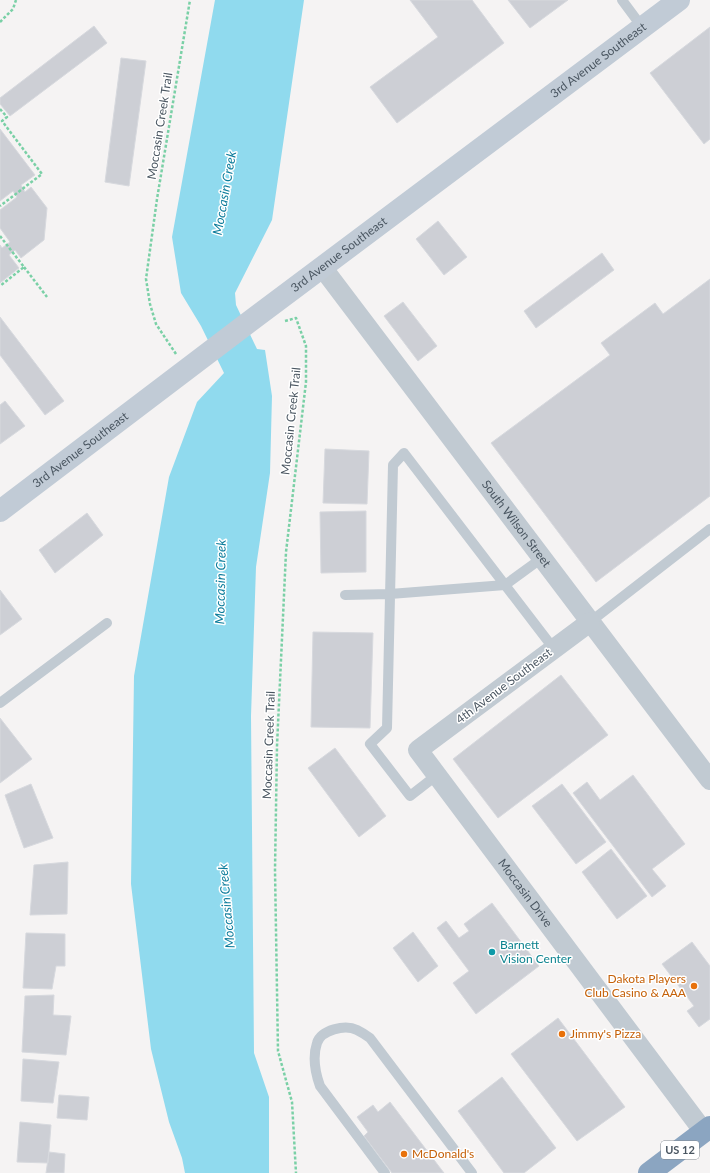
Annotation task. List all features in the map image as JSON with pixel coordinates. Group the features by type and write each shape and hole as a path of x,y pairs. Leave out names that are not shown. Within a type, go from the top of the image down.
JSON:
{"highway":[{"name":"US 12","path":"649,1173 707,1129"}],"street":[{"name":"3rd Avenue Southeast","path":"0,511 193,364 679,0"},
{"name":"South Wilson Street","path":"322,267 710,780"},
{"name":"4th Avenue Southeast","path":"418,750 590,622"},
{"name":"Moccasin Drive","path":"418,750 707,1129"}],"lane":[{"path":"622,0 642,28"},
{"path":"437,775 410,796 370,744 387,728 393,464 404,453 554,649"},
{"path":"590,622 710,529"},
{"path":"345,595 390,594 505,585 542,558"},
{"path":"0,703 107,623"},
{"path":"385,1173 320,1086 314,1070 314,1054 317,1042 328,1031 342,1027 356,1029 370,1038 472,1173"}],"path":[{"path":"0,22 13,9 16,0"},
{"name":"Moccasin Creek Trail","path":"190,0 157,199 146,279 150,304 156,324 172,350 193,364"},
{"path":"0,109 7,118 2,121 42,174 0,206"},
{"path":"0,236 47,297"},
{"path":"0,286 24,267"},
{"name":"Moccasin Creek Trail","path":"296,318 306,346 306,382 286,552 277,746 275,870 278,1051 292,1102 296,1173"}],"water":[{"name":"Moccasin Creek","path":"215,0 304,0 272,220 235,293 236,305 257,349 265,350 272,396 270,473 256,567 251,716 254,1053 269,1097 269,1173 185,1173 182,1158 169,1122 151,1049 131,884 134,676 169,477 197,402 224,373 201,326 181,293 172,237"}],"building":[{"path":"410,0 472,0 504,43 397,123 370,87 438,37"},
{"path":"508,0 568,0 530,28"},
{"path":"94,26 107,43 10,116 0,104 0,98"},
{"path":"710,27 710,139 704,144 650,73"},
{"path":"121,58 146,61 129,186 105,182"},
{"path":"0,129 35,175 21,185 25,192 31,187 47,208 44,240 21,258 15,250 9,255 19,268 0,283 0,245 2,248 10,242 0,228 0,210 17,197 13,191 0,201"},
{"path":"438,221 467,257 444,275 416,239"},
{"path":"602,253 614,270 536,328 524,311"},
{"path":"710,279 710,496 596,582 491,443 610,355 601,343 655,303 663,314"},
{"path":"403,302 437,346 418,361 384,316"},
{"path":"0,317 64,401 45,415 0,355"},
{"path":"5,401 25,426 0,444 0,405"},
{"path":"325,449 369,451 367,504 323,503"},
{"path":"366,511 366,572 321,573 320,512"},
{"path":"87,513 103,535 55,573 39,550"},
{"path":"0,590 22,619 0,635"},
{"path":"313,632 373,633 370,728 311,727"},
{"path":"561,675 608,735 498,818 453,759"},
{"path":"0,718 32,759 0,783"},
{"path":"335,748 386,816 359,837 308,768"},
{"path":"633,775 685,844 652,869 666,886 652,897 573,793 587,782 600,800"},
{"path":"31,784 53,838 24,848 5,795"},
{"path":"562,784 606,842 576,864 532,806"},
{"path":"611,849 647,896 617,919 582,872"},
{"path":"68,862 67,914 30,915 34,865"},
{"name":"Barnett Vision Center","path":"492,903 539,966 476,1014 453,983 469,971 437,928 446,921 459,938 469,931 464,924"},
{"path":"413,932 438,966 418,982 393,948"},
{"path":"26,933 65,934 65,966 56,966 52,989 23,988"},
{"name":"Dakota Players Club Casino & AAA","path":"692,942 710,966 710,1019 699,1027 687,1011 694,1006 662,964"},
{"path":"54,995 53,1015 71,1016 66,1055 22,1052 25,996"},
{"path":"558,1018 625,1107 577,1141 511,1054"},
{"path":"23,1059 59,1062 53,1103 21,1101"},
{"path":"502,1077 556,1148 524,1173 504,1173 458,1111"},
{"path":"59,1095 89,1097 87,1120 57,1118"},
{"name":"McDonald's","path":"390,1102 444,1173 392,1173 364,1136 368,1132 357,1117 373,1105 378,1112"},
{"path":"20,1122 51,1125 48,1163 17,1162"},
{"path":"49,1152 65,1154 64,1173 46,1173"}],"place":[{"name":"Barnett Vision Center","path":"492,952"},
{"name":"Dakota Players Club Casino & AAA","path":"694,986"},
{"name":"Jimmy's Pizza","path":"562,1034"},
{"name":"McDonald's","path":"404,1154"}]}
